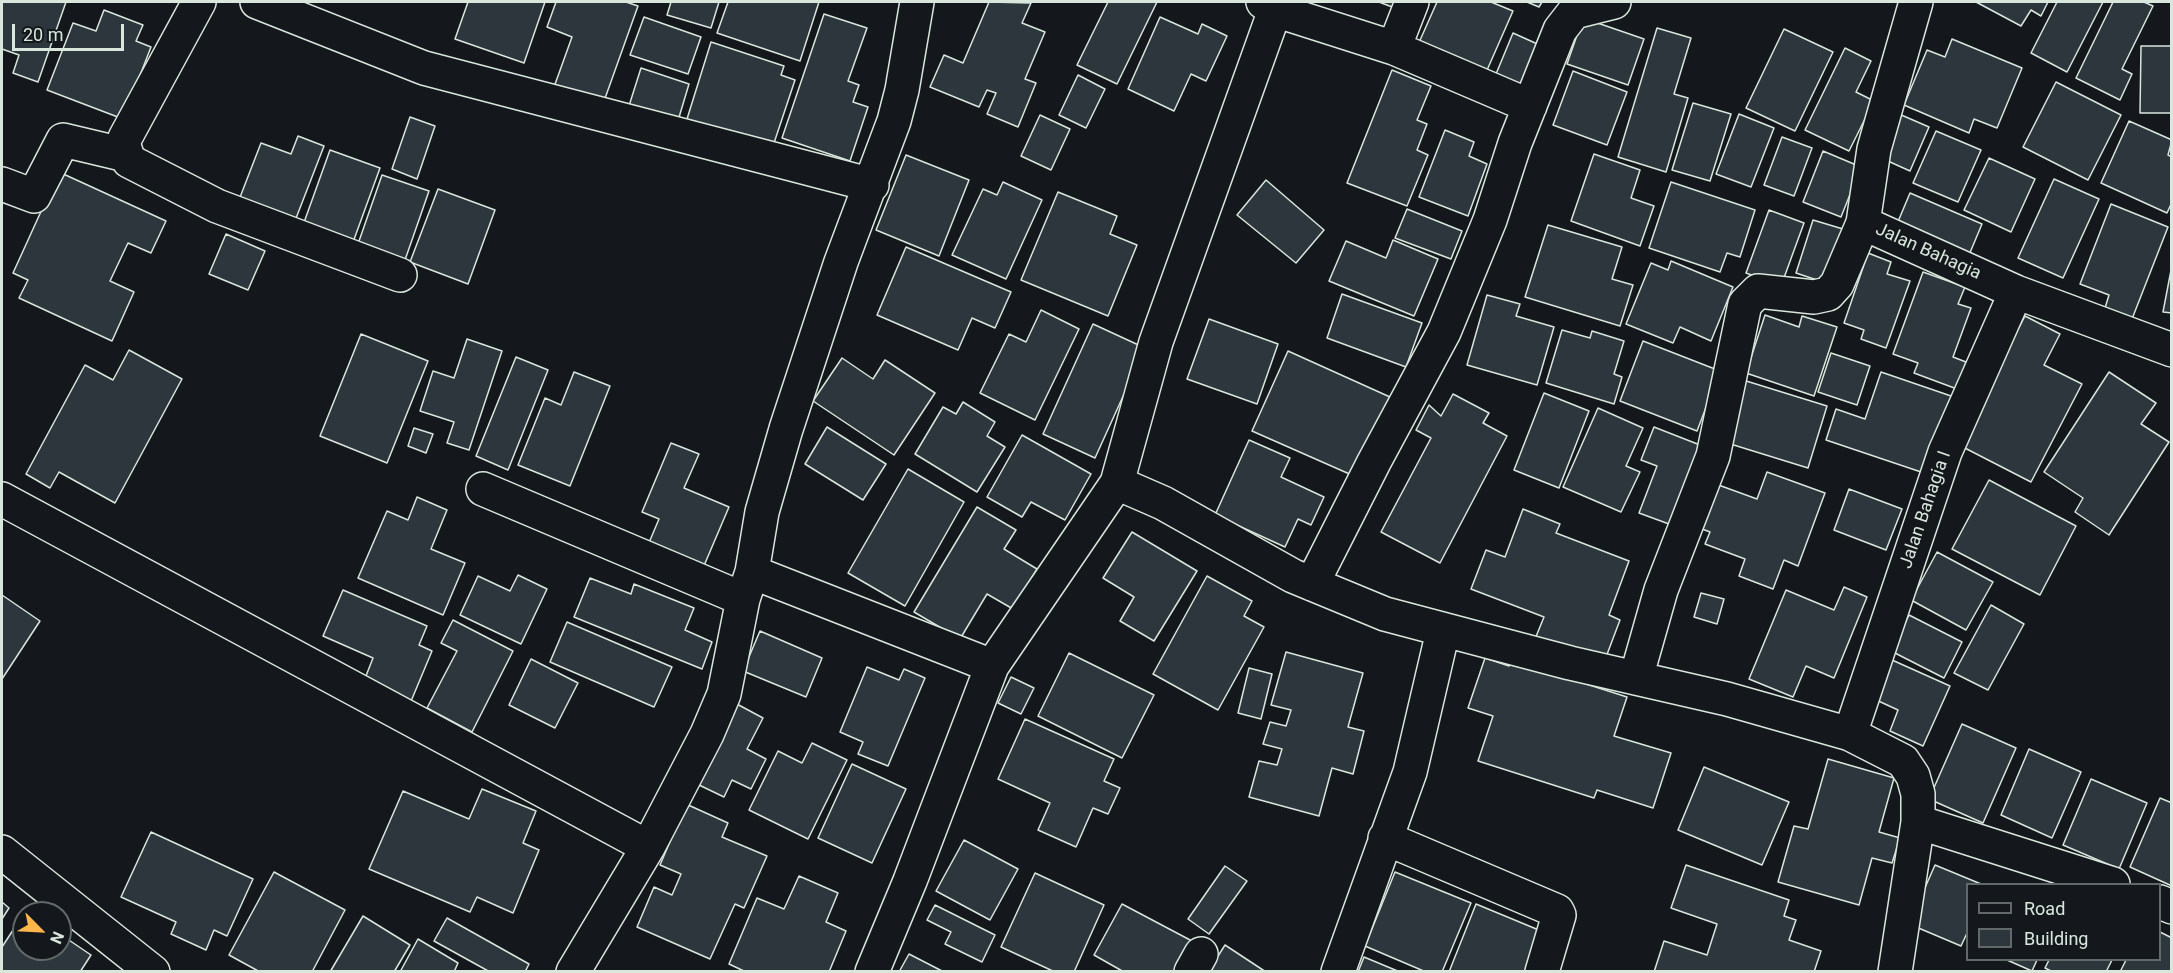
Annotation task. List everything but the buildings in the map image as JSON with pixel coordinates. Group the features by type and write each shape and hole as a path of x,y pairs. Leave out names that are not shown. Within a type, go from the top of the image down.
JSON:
{"street":[{"path":"200,2 125,138 126,155 135,166 217,206 400,274"},
{"path":"257,2 424,68 872,185"},
{"path":"573,972 648,847 708,734 724,694 762,512 786,429 841,262 872,185 899,104 917,2"},
{"path":"1394,48 1412,2"},
{"path":"1312,584 1444,332 1490,220 1530,106 1560,30 1574,12 1614,2"},
{"name":"Jalan Bahagia","path":"1917,2 1874,149 1863,223 2016,292 2172,350"},
{"path":"872,972 992,666 1117,483 1156,342 1269,6 1394,48 1530,106"},
{"path":"2,184 34,196 63,140 126,155"},
{"path":"1636,678 1661,590 1713,456 1745,304 1758,291 1814,297 1828,294 1837,284 1863,223"},
{"name":"Jalan Bahagia I","path":"1850,734 1945,452 2016,292"},
{"path":"1117,483 1163,503 1293,576 1385,614 1443,631 1727,699 1850,734 1904,761 1913,776 1918,794 1918,822 1895,972"},
{"path":"483,489 748,585 992,666"},
{"path":"2,500 648,847"},
{"path":"1338,972 1410,772 1443,631"},
{"path":"1918,822 2107,883"},
{"path":"1385,838 1557,911 1559,915 1542,972"},
{"path":"2,852 153,972"}]}
